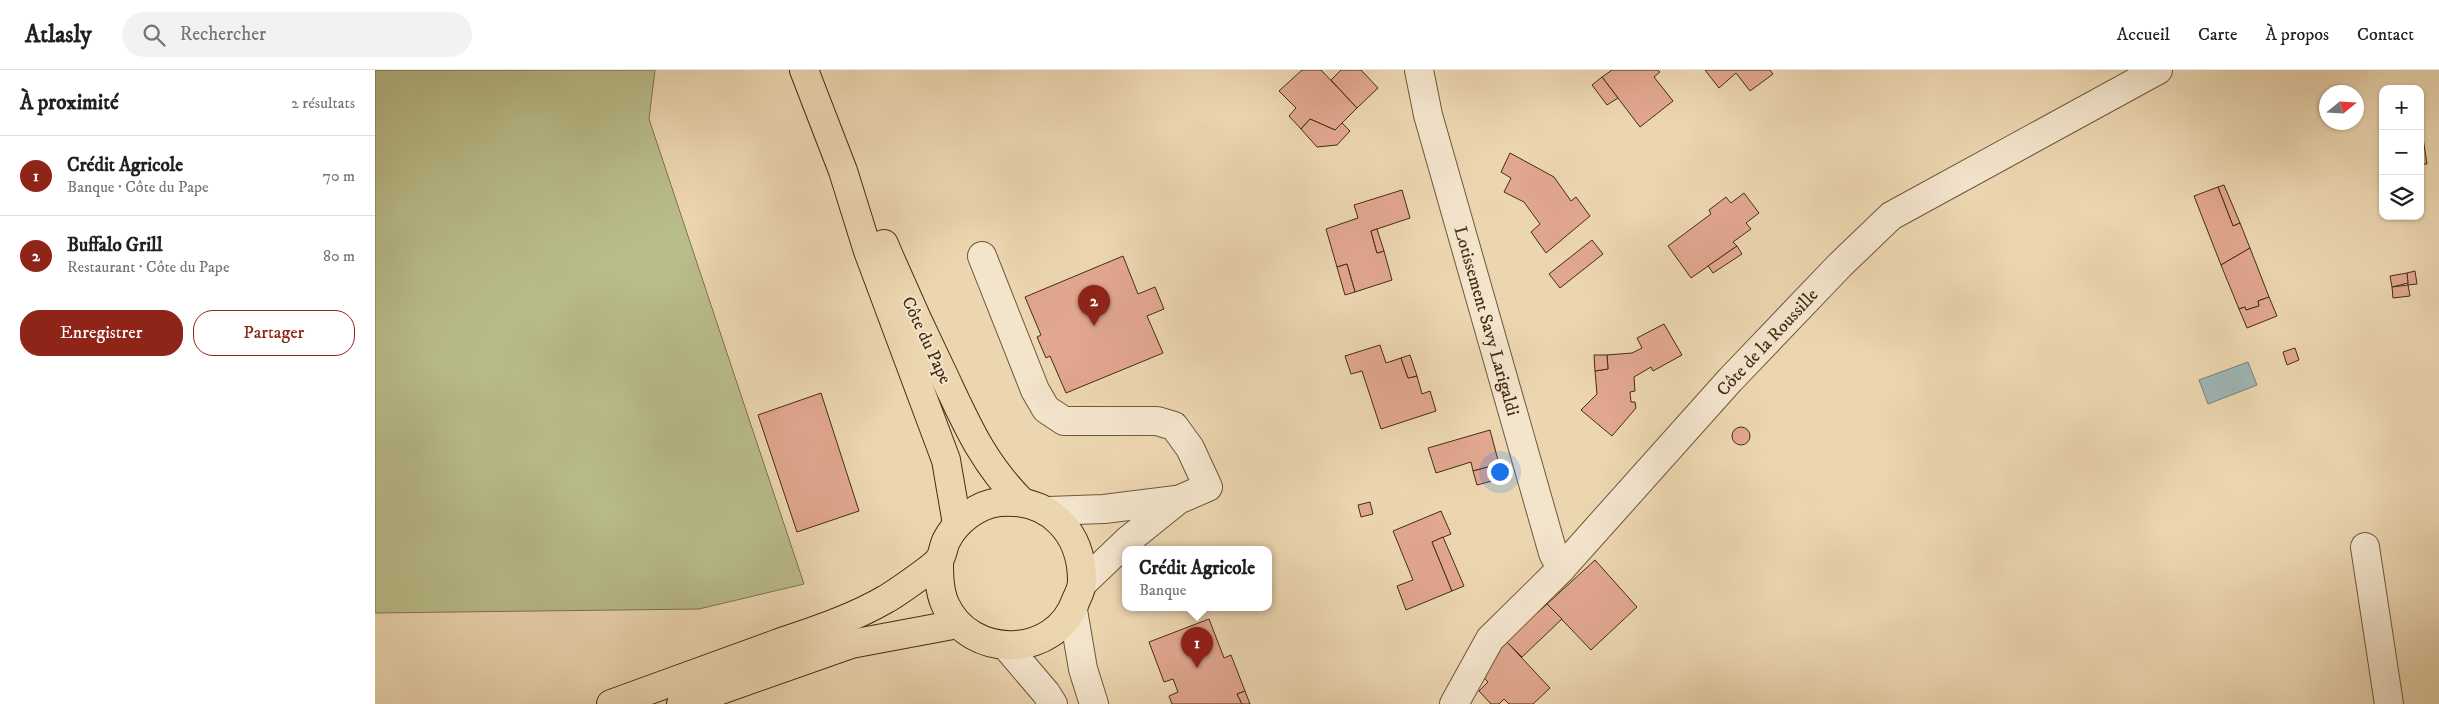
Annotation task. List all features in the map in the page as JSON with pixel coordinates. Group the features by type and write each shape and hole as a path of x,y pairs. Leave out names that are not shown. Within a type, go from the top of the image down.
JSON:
{"main road":[{"name":"Côte du Pape","path":"804,70 843,171 868,251 945,460 957,524"},
{"name":"Côte du Pape","path":"843,171 883,242 917,320 977,447 1001,482 1022,502"},
{"path":"998,502 1022,502 1048,512 1068,530 1081,556 1082,584 1073,610 1061,626 1045,638 1026,645 1006,646 988,643 972,635 958,624 945,605 939,583 939,560 946,541 957,524 976,510 998,502"},
{"path":"611,704 843,620 886,599 939,560"},
{"path":"681,704 851,644 958,624"}],"street":[{"name":"Lotissement Savy Larigaldi","path":"1419,70 1431,125 1550,544 1561,569"},
{"name":"Côte de la Roussille","path":"1454,704 1490,639 1561,569 1730,380 1891,216 2158,70"},
{"path":"982,256 1035,390 1046,409 1064,421 1157,421 1174,426 1190,448 1208,487 1178,500 1127,541 1082,584"},
{"path":"1048,512 1104,509 1178,500"},
{"path":"2365,547 2389,704"},
{"path":"1073,610 1083,669 1094,704"},
{"path":"1006,646 1053,704"}],"green space":[{"path":"375,70 655,70 649,119 804,584 699,609 375,613"}],"water":[{"path":"2248,362 2257,385 2208,404 2199,380"}],"building":[{"path":"1302,70 1321,70 1357,108 1335,130 1310,119 1301,129 1289,116 1296,108 1279,91"},
{"path":"1341,70 1361,70 1378,88 1357,108 1331,80"},
{"path":"1612,70 1658,70 1660,72 1654,77 1673,101 1640,127 1602,77"},
{"path":"1705,70 1770,70 1773,74 1750,91 1736,73 1719,88"},
{"path":"1602,77 1618,98 1607,105 1592,85"},
{"path":"1310,119 1335,130 1342,123 1350,131 1337,145 1317,147 1301,129"},
{"path":"2424,144 2427,164 2424,164"},
{"path":"1510,153 1554,177 1571,201 1576,197 1590,216 1546,253 1531,232 1540,224 1524,202 1504,192 1511,178 1501,172"},
{"path":"2224,185 2240,223 2233,226 2218,187"},
{"path":"2218,187 2233,226 2240,223 2250,248 2221,265 2194,196"},
{"path":"1402,190 1410,218 1371,231 1377,253 1384,251 1392,280 1355,292 1347,264 1337,267 1326,229 1358,218 1354,205"},
{"path":"1744,193 1759,213 1746,223 1751,229 1733,242 1737,246 1691,278 1668,246 1711,214 1709,210 1726,197 1731,203"},
{"path":"1377,229 1384,251 1377,253 1371,231"},
{"path":"1592,240 1603,254 1560,288 1549,274"},
{"path":"1737,246 1742,254 1713,273 1708,266"},
{"path":"2250,248 2269,297 2258,301 2259,306 2246,310 2245,307 2239,309 2221,265"},
{"path":"1123,256 1138,294 1155,287 1164,309 1147,316 1163,353 1066,393 1050,356 1046,358 1037,337 1041,335 1025,297"},
{"path":"1347,264 1355,292 1345,295 1337,267"},
{"path":"2415,271 2417,284 2408,285 2407,273"},
{"path":"2407,273 2408,283 2392,287 2390,276"},
{"path":"2408,285 2410,296 2393,298 2392,287"},
{"path":"2269,297 2277,316 2247,328 2239,309 2245,307 2246,310 2259,306 2258,301"},
{"path":"1664,324 1682,355 1653,371 1651,367 1634,377 1635,391 1630,392 1631,402 1635,402 1636,408 1612,436 1581,410 1597,394 1595,371 1608,369 1607,355 1632,353 1642,348 1637,338"},
{"path":"1380,345 1386,363 1401,358 1408,378 1417,376 1422,394 1430,391 1436,411 1381,429 1362,371 1351,374 1345,356"},
{"path":"2295,348 2299,360 2287,365 2283,352"},
{"path":"1410,355 1417,376 1408,378 1401,358"},
{"path":"1594,355 1607,355 1608,369 1595,371"},
{"path":"821,393 859,511 797,532 758,415"},
{"path":"1741,427 1747,430 1750,436 1747,442 1741,445 1735,442 1732,436 1735,430"},
{"path":"1490,430 1499,464 1473,471 1471,462 1436,473 1428,448"},
{"path":"1499,464 1503,478 1477,485 1473,471"},
{"path":"1370,502 1373,514 1361,517 1358,505"},
{"path":"1441,511 1451,534 1432,542 1452,591 1406,610 1397,586 1413,580 1393,531"},
{"path":"1443,537 1464,586 1452,591 1432,542"},
{"path":"1595,560 1637,607 1591,650 1547,604"},
{"path":"1547,604 1562,619 1522,657 1506,641"},
{"path":"1209,619 1224,658 1231,655 1245,691 1237,694 1242,704 1172,704 1169,696 1178,692 1173,679 1164,682 1149,642"},
{"path":"1506,641 1550,688 1533,704 1509,704 1504,699 1499,704 1491,704 1479,691 1488,682 1481,675"},
{"path":"1245,691 1250,704 1242,704 1237,694"}],"place":[{"name":"Buffalo Grill","path":"1094,326"},
{"name":"Crédit Agricole","path":"1197,668"}]}
